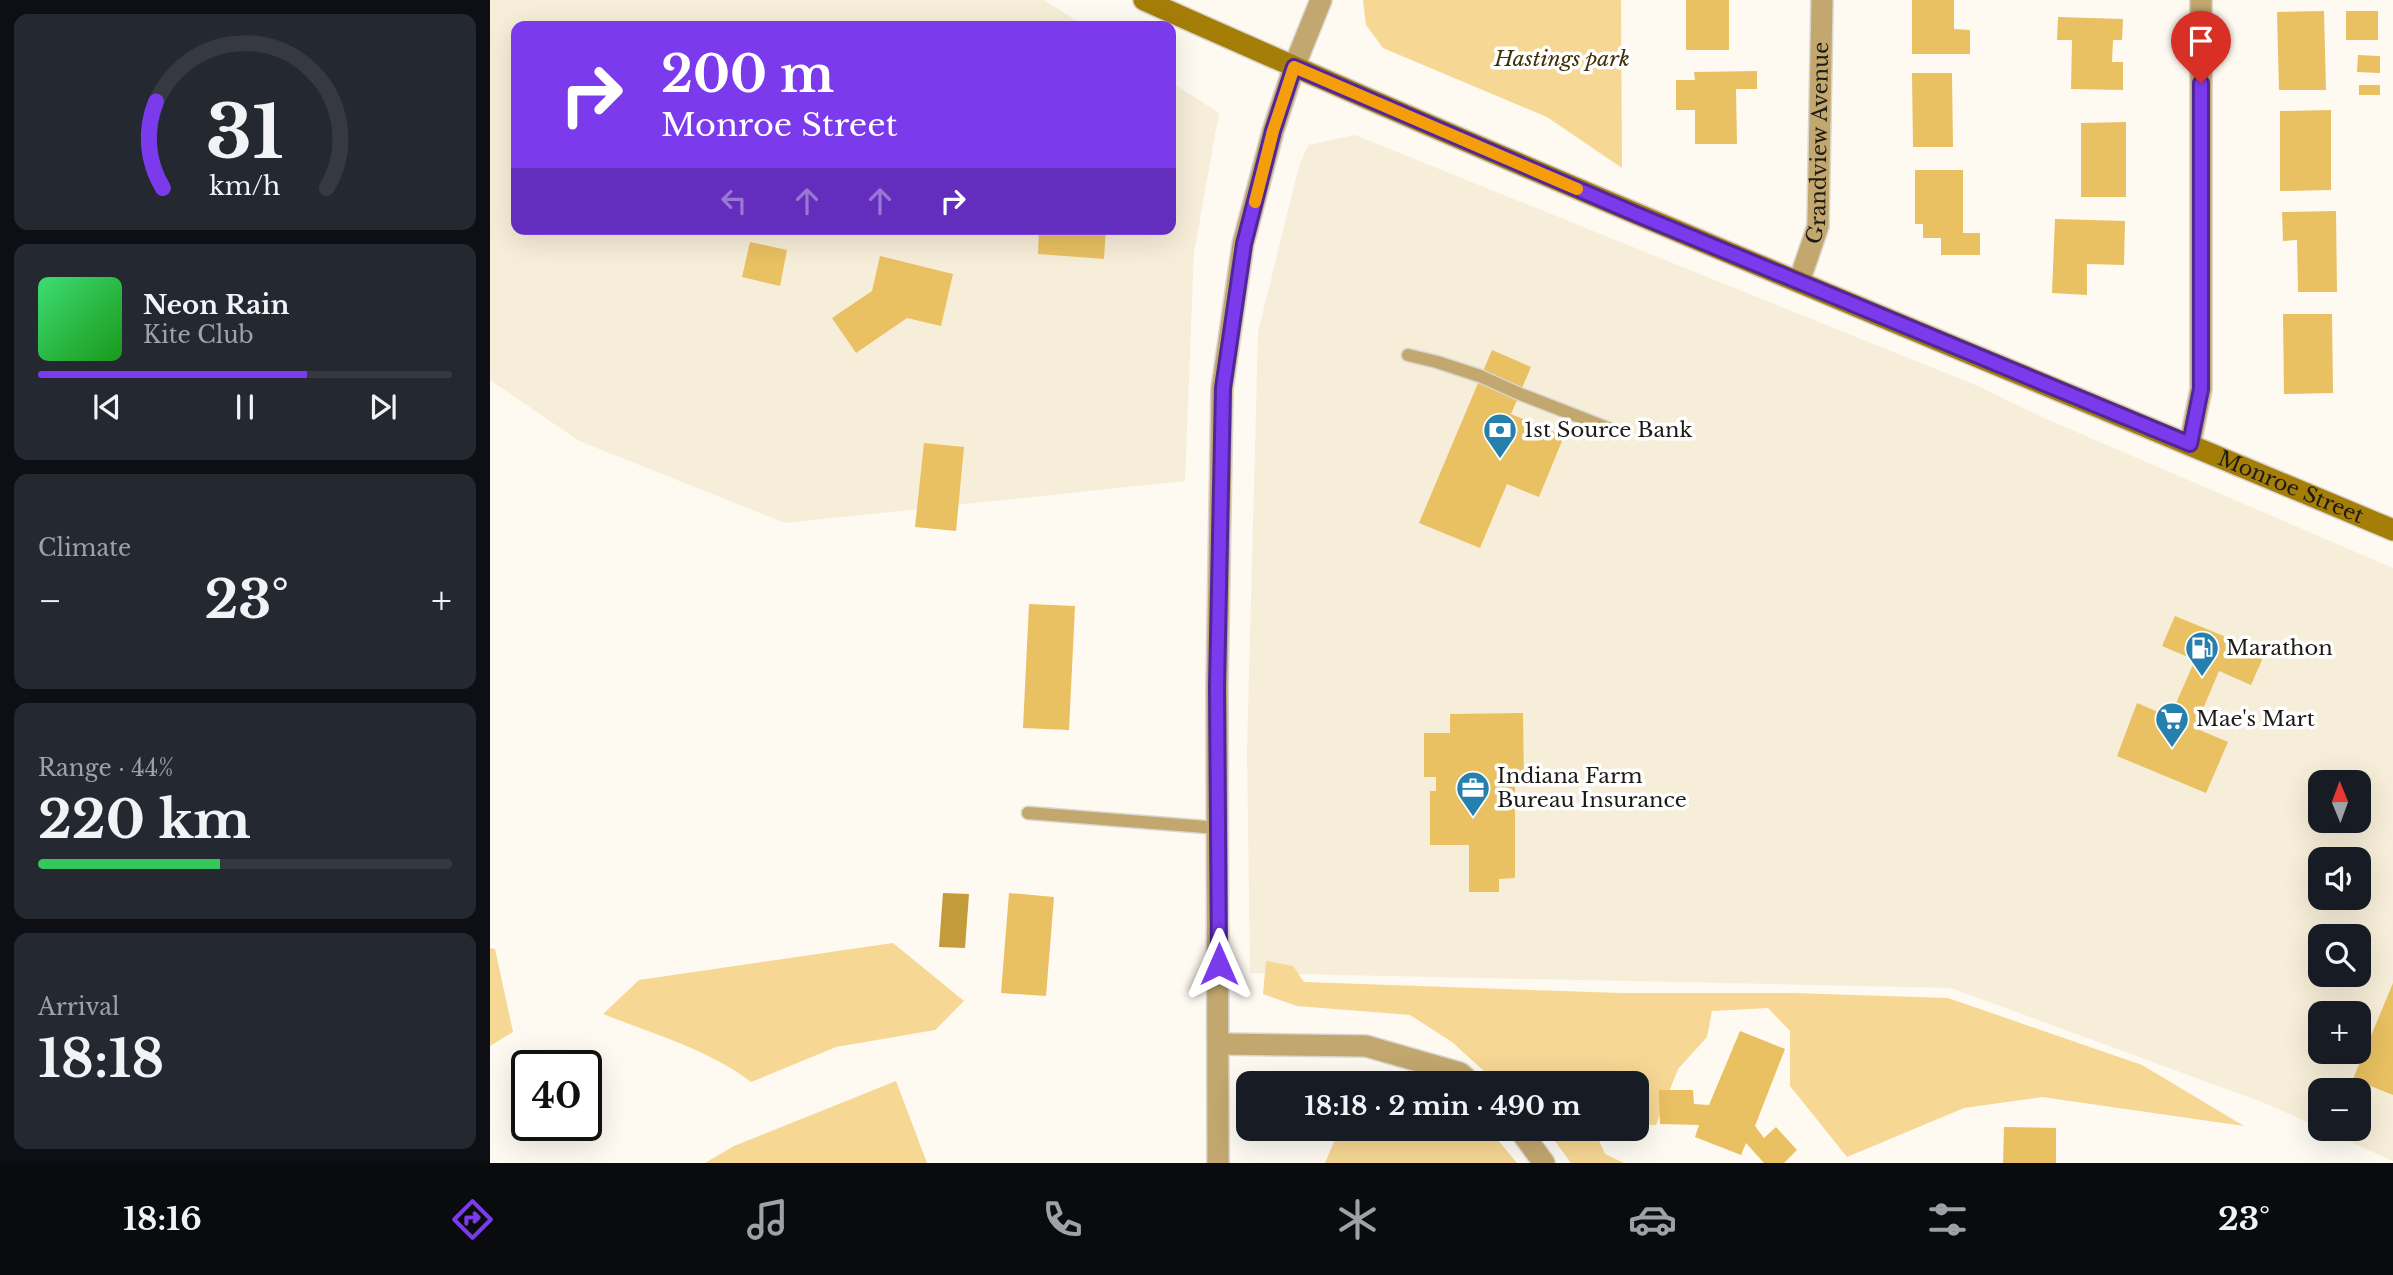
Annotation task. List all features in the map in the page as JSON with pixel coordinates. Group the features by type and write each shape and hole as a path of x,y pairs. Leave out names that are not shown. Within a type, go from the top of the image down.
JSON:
{"main road":[{"name":"Monroe Street","path":"1144,0 1294,67 1799,282 2393,530"}],"street":[{"path":"1218,1163 1217,687 1223,388 1244,244 1273,131 1294,67 1321,0"},
{"name":"Grandview Avenue","path":"1799,282 1818,226 1822,0"},
{"path":"2190,444 2201,389 2201,0"},
{"path":"1219,1044 1366,1046 1453,1071"},
{"path":"1528,1141 1544,1163"}],"lane":[{"path":"1408,355 1480,376 1613,430"},
{"path":"1028,813 1218,828"}],"shaded area":[{"path":"490,0 1044,0 1077,21 511,21 511,235 1176,235 1176,85 1219,113 1194,253 1185,481 785,523 579,441 490,380"},
{"path":"1355,135 1978,386 2044,418 2393,568 2393,1161 2348,1141 2371,1141 2371,1078 2308,1078 2308,1123 2267,1104 1951,988 1250,973 1247,750 1258,332 1299,166 1308,145"},
{"path":"943,893 969,894 965,948 939,947"}],"green space":[{"name":"Hastings park","path":"1363,0 1621,0 1622,168 1547,117 1383,48 1366,25"},
{"path":"893,943 964,1001 935,1030 836,1047 751,1082 699,1051 603,1014 639,980"},
{"path":"490,948 495,949 513,1032 490,1046"},
{"path":"1266,961 1293,966 1304,982 1621,993 1793,993 1948,998 2142,1065 2244,1126 2042,1097 1964,1108 1847,1157 1790,1086 1790,1031 1768,1008 1712,1011 1707,1037 1678,1069 1656,1125 1649,1125 1649,1071 1484,1071 1452,1042 1410,1015 1297,1006 1263,994"},
{"path":"896,1081 927,1163 705,1163 734,1146"},
{"path":"1334,1141 1499,1141 1517,1163 1325,1163"},
{"path":"1555,1141 1599,1141 1605,1154 1624,1163 1571,1163"}],"building":[{"path":"1686,0 1729,0 1729,50 1686,50"},
{"path":"1912,0 1954,0 1954,29 1970,30 1970,54 1912,54"},
{"path":"2324,11 2326,90 2279,90 2277,12"},
{"path":"2346,11 2378,11 2378,40 2346,40"},
{"path":"2058,17 2123,19 2122,40 2113,40 2112,62 2123,62 2123,90 2071,89 2072,40 2057,40"},
{"path":"2358,55 2380,56 2380,73 2357,72"},
{"path":"1757,71 1757,89 1736,89 1737,144 1695,144 1695,110 1676,110 1676,80 1695,80 1694,72"},
{"path":"1912,73 1952,73 1953,147 1913,147"},
{"path":"2359,85 2380,85 2380,95 2359,95"},
{"path":"2331,110 2331,190 2280,191 2280,111"},
{"path":"2126,122 2126,197 2081,197 2081,123"},
{"path":"1915,170 1963,170 1963,233 1980,233 1980,255 1941,255 1941,238 1923,238 1923,224 1915,224"},
{"path":"2336,211 2337,292 2298,292 2297,240 2283,241 2282,212"},
{"path":"2055,219 2125,221 2124,265 2087,264 2087,295 2052,293"},
{"path":"1039,235 1106,235 1104,259 1038,254"},
{"path":"750,242 787,250 780,286 742,277"},
{"path":"880,256 953,274 941,326 907,318 856,353 832,318 872,291"},
{"path":"2283,314 2332,314 2333,393 2284,394"},
{"name":"1st Source Bank","path":"1492,350 1531,367 1511,414 1564,436 1539,497 1507,484 1480,548 1419,523"},
{"path":"924,443 964,447 956,531 915,527"},
{"path":"1029,604 1075,606 1069,730 1023,728"},
{"path":"2175,616 2265,653 2251,685 2219,671 2195,728 2228,742 2206,793 2117,756 2137,703 2170,717 2195,660 2162,646"},
{"name":"Indiana Farm Bureau Insurance","path":"1523,713 1524,784 1515,784 1515,878 1499,879 1499,892 1469,892 1469,845 1430,845 1430,791 1436,791 1436,777 1424,777 1424,733 1450,733 1450,714"},
{"path":"1009,893 1054,897 1046,996 1001,993"},
{"path":"2393,983 2393,1095 2371,1086 2371,1078 2353,1078 2359,1064 2371,1064 2371,1036"},
{"path":"1740,1031 1785,1049 1755,1126 1764,1138 1776,1127 1797,1150 1784,1163 1764,1163 1746,1143 1741,1155 1695,1137 1699,1125 1660,1124 1659,1090 1693,1090 1694,1104 1709,1105"},
{"path":"2004,1127 2056,1128 2056,1163 2003,1163"}],"slow traffic":[{"path":"1255,202 1273,131 1294,67 1577,189"}],"place":[{"name":"1st Source Bank","path":"1500,460"},
{"name":"Marathon","path":"2202,678"},
{"name":"Mae's Mart","path":"2172,749"},
{"name":"Indiana Farm Bureau Insurance","path":"1473,818"}],"route":[{"path":"1219,964 1217,687 1223,388 1244,244 1273,131 1294,67 1638,215 2190,444 2201,389 2201,83"}]}
